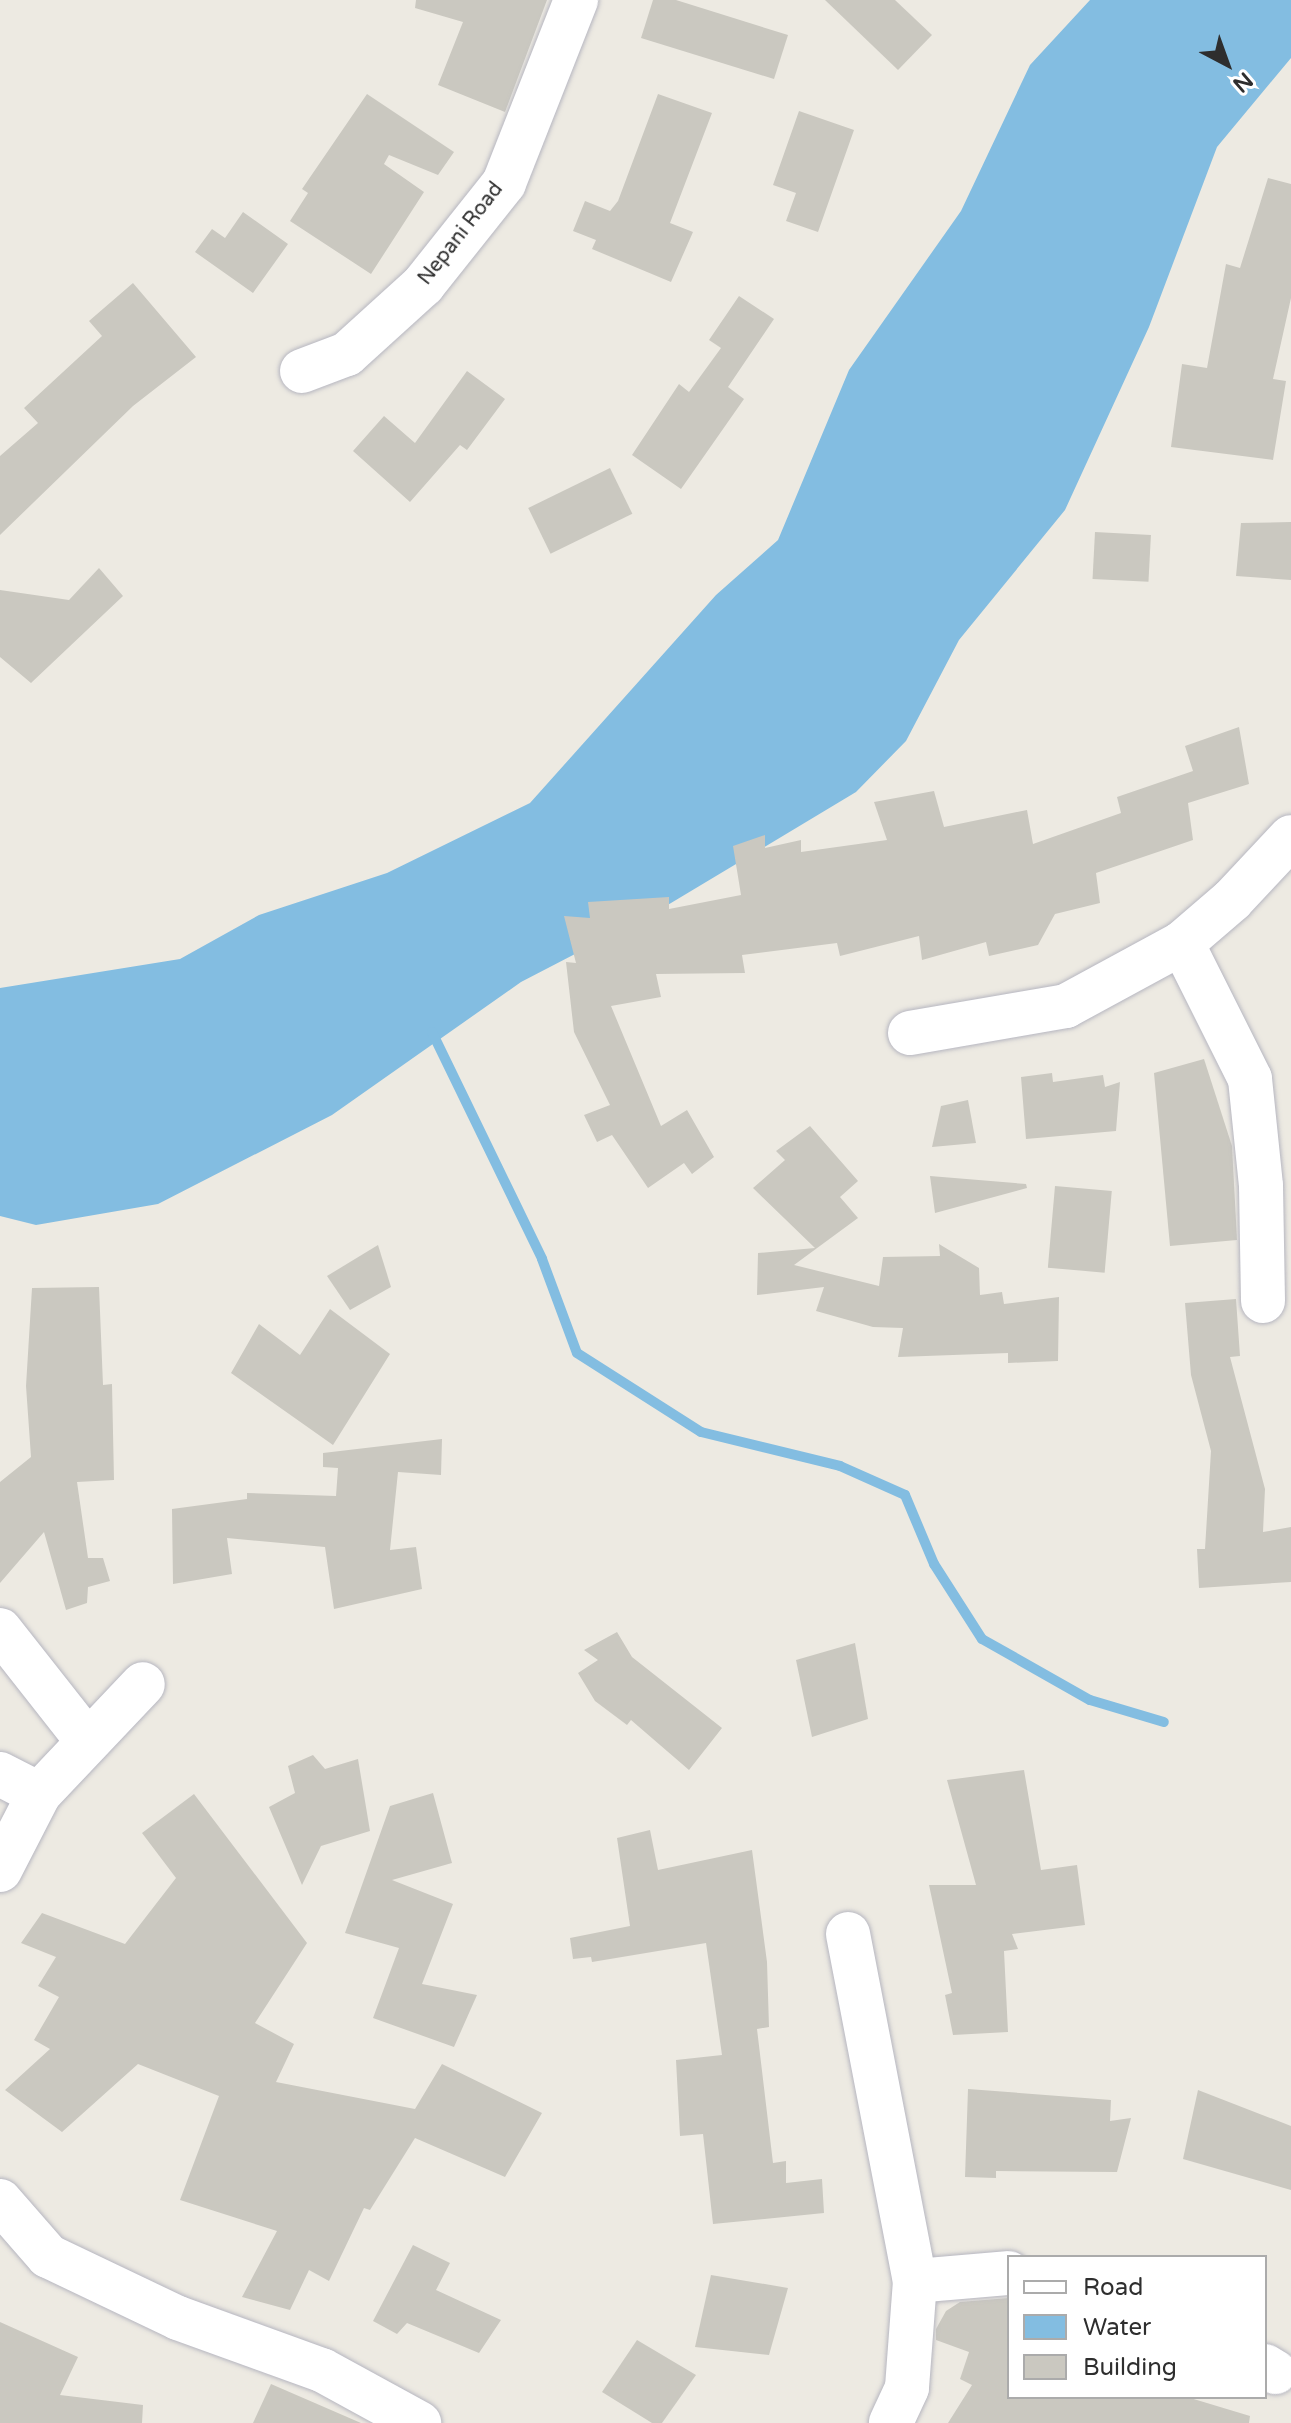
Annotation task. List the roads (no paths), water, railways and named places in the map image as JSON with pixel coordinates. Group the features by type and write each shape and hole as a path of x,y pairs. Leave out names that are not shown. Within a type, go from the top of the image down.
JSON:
{"street":[{"name":"Nepani Road","path":"302,371 347,354 423,285 504,183 576,0"},
{"path":"910,1033 1066,1006 1182,943 1232,900 1291,837"},
{"path":"1182,943 1250,1079 1261,1186 1263,1301"},
{"path":"0,1630 88,1742"},
{"path":"0,1870 39,1794 143,1684"},
{"path":"0,1774 39,1794"},
{"path":"848,1934 915,2281 907,2388 891,2423"},
{"path":"0,2201 48,2256 178,2318 322,2370 419,2423"},
{"path":"915,2281 1007,2273"}],"water":[{"path":"1090,0 1291,0 1291,58 1217,147 1149,327 1065,510 959,640 906,741 856,792 656,912 521,982 332,1115 158,1204 36,1225 0,1216 0,988 180,959 259,915 387,873 530,803 716,595 778,540 849,370 961,211 1030,65"}],"waterway":[{"path":"432,1032 542,1259 577,1353 701,1432 840,1466 905,1495 934,1564 982,1639 1090,1700 1164,1722"}]}
